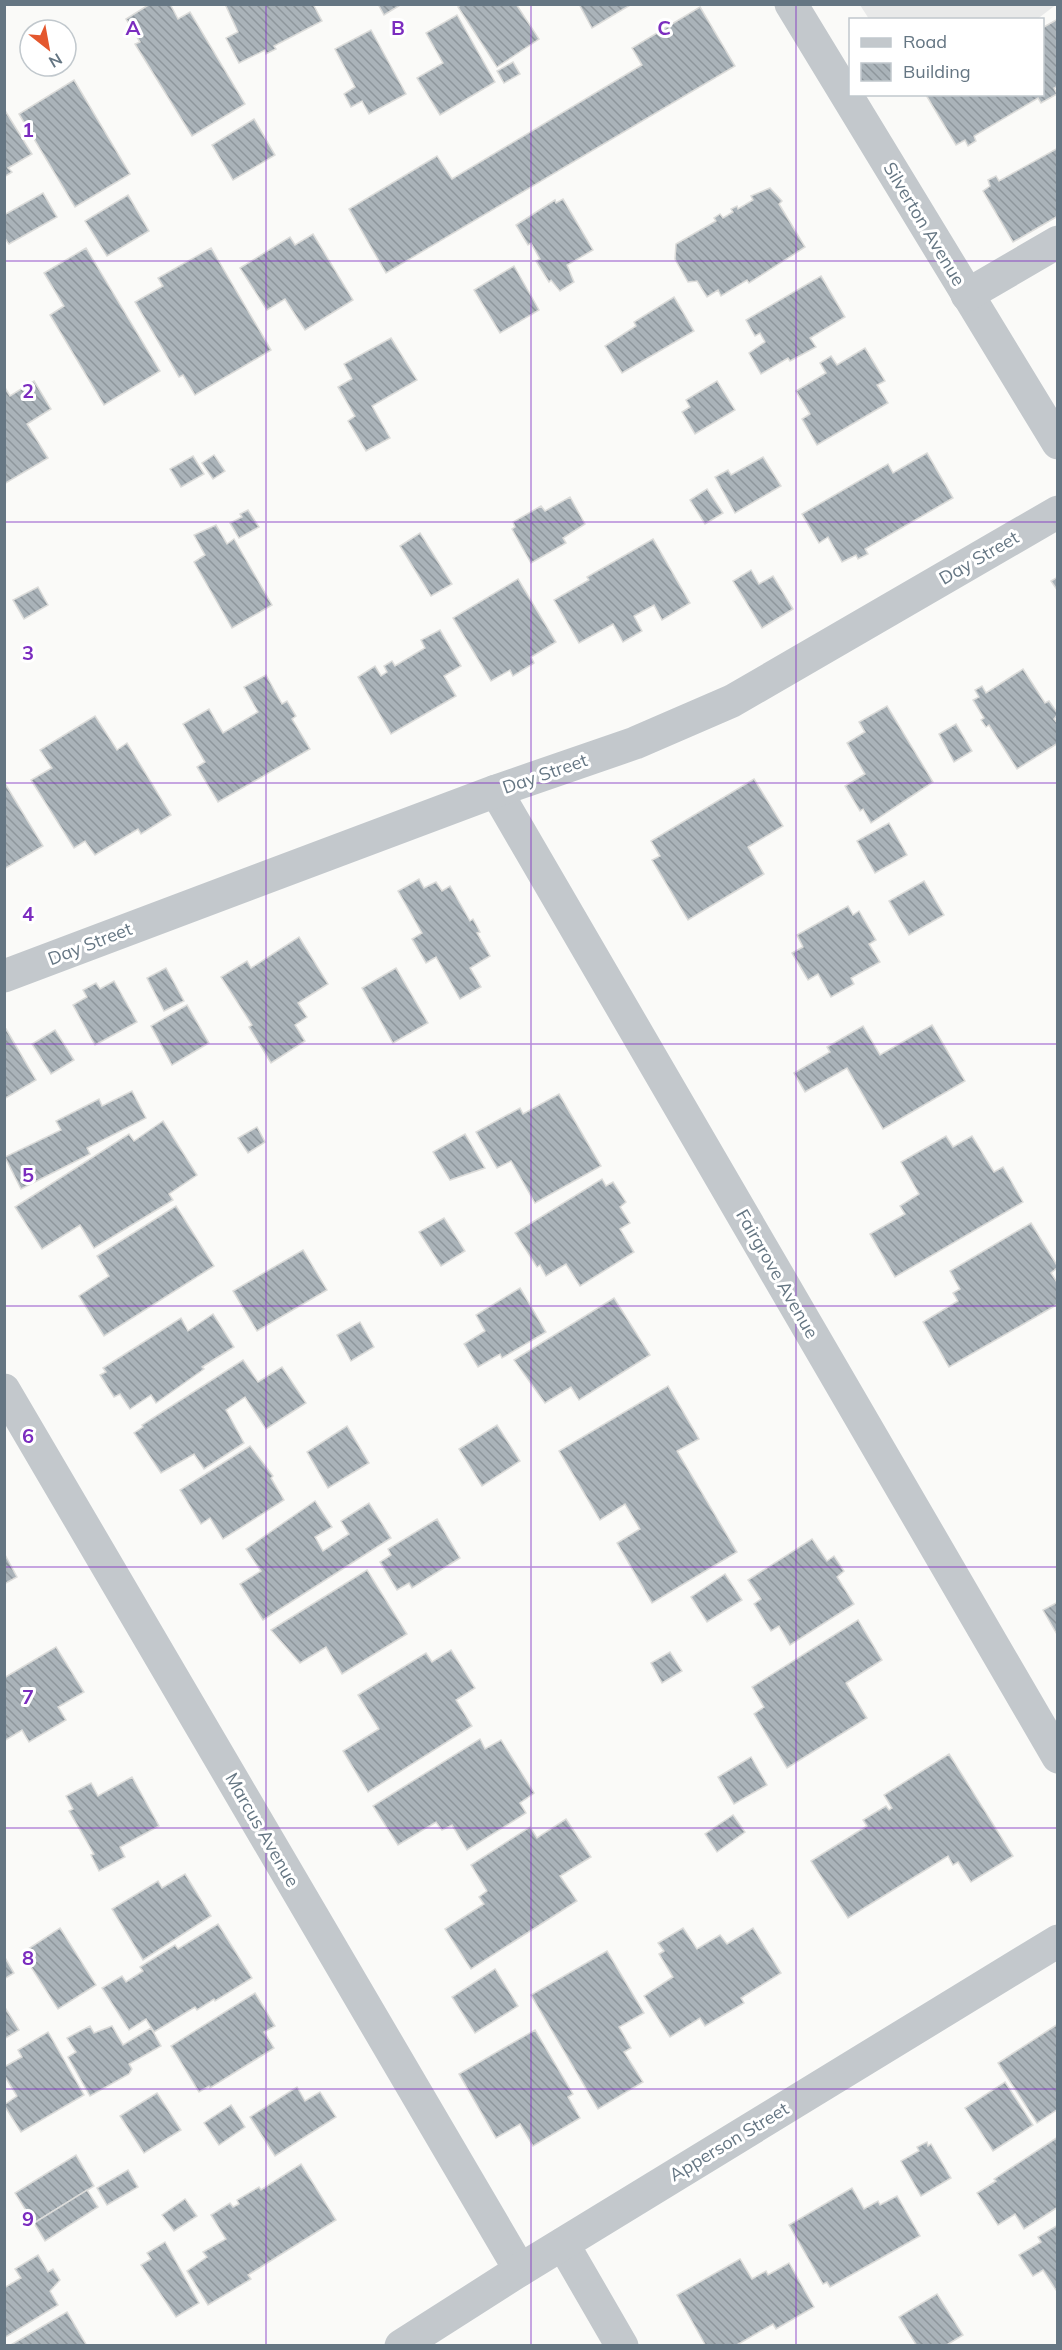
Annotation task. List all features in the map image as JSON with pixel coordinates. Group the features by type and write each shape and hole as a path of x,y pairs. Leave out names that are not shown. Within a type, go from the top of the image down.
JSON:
{"street":[{"name":"Silverton Avenue","path":"791,4 1058,443"},
{"path":"967,295 1058,242"},
{"name":"Day Street","path":"4,976 496,791 635,743 732,702 1058,512"},
{"name":"Fairgrove Avenue","path":"496,791 1058,1757"},
{"name":"Marcus Avenue","path":"4,1390 520,2270"},
{"name":"Apperson Street","path":"401,2346 520,2270 1058,1941"},
{"path":"563,2244 622,2346"}],"shaded area":[{"path":"1057,4 1039,18 868,18 860,5"}],"building":[{"path":"150,4 170,4 178,19 190,12 245,104 192,136 135,44 140,42 126,19"},
{"path":"225,4 313,4 322,21 274,46 276,49 266,54 265,50 239,63 226,38 238,32"},
{"path":"378,4 402,4 384,15"},
{"path":"462,4 516,4 539,39 497,67 458,7"},
{"path":"579,4 632,4 592,28"},
{"path":"700,7 735,66 386,273 349,209 437,156 452,179 642,65 632,48"},
{"path":"457,15 495,82 440,115 417,78 443,63 426,33"},
{"path":"1058,19 1058,86 1054,88 1057,94 1041,103 1038,98 974,136 976,141 968,146 965,140 956,145 927,96 1044,96 1044,27"},
{"path":"371,30 406,94 369,114 362,101 351,107 344,94 355,87 335,49"},
{"path":"513,62 520,74 504,83 497,71"},
{"path":"74,80 130,174 75,207 19,114"},
{"path":"4,109 32,154 8,168 12,172 4,177"},
{"path":"254,119 275,155 233,180 212,145"},
{"path":"1058,148 1058,216 1013,242 983,191 990,186 988,180 996,176 999,181"},
{"path":"770,188 782,201 779,204 805,247 749,283 747,280 721,296 718,290 707,297 697,281 688,282 675,259 676,244 716,221 714,218 720,214 723,218 733,212 731,209 737,206 738,209 753,200 751,196"},
{"path":"43,193 57,217 9,244 4,237 4,215"},
{"path":"128,195 149,231 107,256 85,221"},
{"path":"563,199 593,250 567,265 574,282 560,291 551,280 549,282 536,261 540,259 531,243 528,245 516,225 555,200 556,203"},
{"path":"313,234 353,300 305,330 285,299 267,310 240,268 290,237 295,245"},
{"path":"86,248 160,371 104,405 50,315 64,306 44,273"},
{"path":"211,248 271,350 195,395 183,375 179,377 135,302 163,286 158,278"},
{"path":"514,266 539,310 500,333 474,290"},
{"path":"821,276 845,317 810,338 816,347 790,361 788,358 761,374 749,353 765,342 760,333 755,336 746,320"},
{"path":"674,297 694,331 622,373 605,346 636,326 634,322"},
{"path":"391,338 417,380 372,406 390,438 366,451 348,421 355,416 338,387 352,379 344,364"},
{"path":"865,348 885,381 877,385 888,403 817,445 802,419 810,414 796,391 826,373 820,363 831,356 837,365"},
{"path":"34,381 51,409 27,424 48,458 4,484 4,386 10,396"},
{"path":"717,381 735,410 695,434 682,412 690,407 686,400"},
{"path":"927,453 953,498 865,549 868,554 858,559 856,555 842,562 828,537 819,543 802,514 888,464 893,473"},
{"path":"214,455 225,471 213,479 202,463"},
{"path":"193,456 204,474 181,487 170,469"},
{"path":"763,457 781,486 735,513 715,477 728,470 731,475"},
{"path":"707,489 723,513 705,524 690,500"},
{"path":"570,497 585,524 563,538 566,543 531,563 512,529 515,527 513,522 541,506 545,511"},
{"path":"248,510 259,527 239,538 230,523 242,517 240,514"},
{"path":"216,525 227,544 234,539 272,605 232,628 194,562 205,555 194,535"},
{"path":"420,533 452,584 431,596 400,546"},
{"path":"653,539 690,603 662,620 654,605 634,616 642,631 623,642 613,624 579,643 554,600 589,580 587,577"},
{"path":"751,570 759,584 773,576 793,609 762,628 733,581"},
{"path":"1058,577 1058,591 1051,581"},
{"path":"518,579 556,642 531,657 534,663 513,676 510,670 491,681 453,618"},
{"path":"38,587 48,605 24,619 13,600"},
{"path":"440,630 461,666 444,676 456,696 391,734 358,677 375,666 381,676 387,672 384,666 392,661 395,666 425,648 421,640"},
{"path":"1023,669 1045,703 1049,701 1058,714 1054,719 1058,724 1058,743 1017,769 989,725 986,727 981,720 984,718 973,700 979,697 975,690 982,686 986,693"},
{"path":"266,675 282,704 287,701 296,716 292,719 310,749 218,802 197,767 205,762 183,724 209,709 223,733 258,712 244,687"},
{"path":"887,706 933,782 871,823 863,809 860,811 845,786 865,774 847,743 865,732 859,722"},
{"path":"95,716 117,750 127,743 171,815 141,834 138,829 95,855 85,841 74,848 31,780 52,768 40,750"},
{"path":"956,724 972,751 954,762 939,734"},
{"path":"754,779 783,826 748,847 764,874 688,920 652,860 660,856 651,841"},
{"path":"4,782 43,846 4,869"},
{"path":"889,823 907,855 875,873 857,841"},
{"path":"419,879 424,888 436,882 442,891 450,886 470,921 473,919 480,932 477,933 490,956 470,968 481,987 460,999 436,957 426,963 412,939 422,933 398,891"},
{"path":"924,881 944,915 909,935 889,901"},
{"path":"848,906 853,915 859,911 876,940 869,944 880,962 851,978 854,984 831,997 818,974 808,980 792,953 803,947 797,935"},
{"path":"299,937 328,984 298,1003 307,1017 295,1025 305,1041 271,1063 249,1027 252,1025 221,977 247,961 251,968"},
{"path":"166,968 184,1001 164,1011 147,978"},
{"path":"396,968 428,1023 393,1043 362,988"},
{"path":"114,981 137,1022 95,1045 73,1005 87,997 83,990 96,983 100,989"},
{"path":"187,1005 209,1043 172,1065 151,1026"},
{"path":"932,1025 965,1081 883,1129 847,1068 805,1092 794,1073 830,1052 827,1047 863,1026 880,1055"},
{"path":"6,1029 36,1080 4,1099 4,1030"},
{"path":"55,1030 74,1060 51,1074 32,1044"},
{"path":"132,1091 146,1118 87,1148 90,1154 21,1189 5,1157 61,1130 56,1121 99,1099 102,1106"},
{"path":"559,1094 601,1166 535,1203 511,1161 497,1168 476,1132 520,1108 523,1114"},
{"path":"163,1121 197,1175 169,1194 173,1200 94,1248 80,1225 42,1249 15,1207 129,1134 134,1141"},
{"path":"257,1127 265,1142 248,1153 238,1138"},
{"path":"465,1134 485,1168 450,1180 433,1152"},
{"path":"946,1136 953,1147 972,1136 994,1172 1003,1167 1023,1202 895,1277 870,1234 905,1214 900,1206 919,1194 901,1162"},
{"path":"602,1179 606,1186 613,1182 626,1202 620,1207 630,1223 620,1229 634,1252 580,1286 566,1264 546,1276 540,1265 537,1267 515,1233"},
{"path":"176,1206 214,1266 104,1336 79,1296 109,1276 97,1256"},
{"path":"444,1218 465,1251 441,1266 419,1232"},
{"path":"1031,1223 1058,1267 1051,1273 1058,1284 1058,1304 949,1367 923,1322 958,1301 953,1293 960,1289 950,1271"},
{"path":"303,1250 327,1290 257,1331 233,1291"},
{"path":"520,1288 546,1332 502,1358 500,1354 478,1367 464,1344 485,1331 476,1315"},
{"path":"614,1298 650,1355 579,1400 571,1387 545,1403 514,1360"},
{"path":"213,1314 234,1347 202,1367 204,1369 156,1403 151,1395 130,1409 120,1394 114,1397 100,1375 106,1372 103,1368 181,1318 188,1331"},
{"path":"360,1322 374,1347 351,1361 337,1335"},
{"path":"243,1360 258,1382 282,1367 306,1403 266,1429 245,1397 226,1410 244,1443 204,1469 194,1454 161,1473 134,1433 143,1427 142,1425"},
{"path":"668,1386 699,1439 677,1451 737,1552 652,1603 617,1543 640,1529 625,1504 600,1520 559,1451"},
{"path":"497,1425 520,1461 482,1486 459,1449"},
{"path":"347,1426 369,1463 328,1488 307,1452"},
{"path":"250,1446 273,1476 271,1478 284,1500 223,1539 210,1518 201,1524 180,1490"},
{"path":"315,1501 332,1527 315,1537 323,1551 349,1534 341,1521 369,1503 391,1538 263,1620 240,1584 261,1571 246,1549"},
{"path":"437,1519 460,1558 412,1588 409,1583 397,1590 380,1562 391,1555 388,1549"},
{"path":"812,1539 827,1561 834,1556 844,1571 837,1577 854,1604 790,1645 779,1626 771,1631 754,1604 761,1599 748,1580"},
{"path":"4,1553 17,1577 4,1584"},
{"path":"367,1570 407,1634 342,1674 326,1647 300,1663 271,1630"},
{"path":"725,1574 742,1600 707,1622 691,1597"},
{"path":"1058,1602 1058,1636 1043,1610"},
{"path":"858,1620 882,1660 846,1683 867,1718 787,1768 754,1714 764,1707 752,1687"},
{"path":"56,1647 84,1692 58,1707 66,1720 29,1742 22,1730 4,1741 4,1678"},
{"path":"451,1650 475,1688 456,1700 472,1726 368,1792 343,1751 379,1729 358,1695 426,1653 432,1662"},
{"path":"670,1652 682,1671 662,1683 651,1663"},
{"path":"480,1739 485,1749 501,1740 534,1793 520,1803 526,1813 467,1850 452,1825 442,1830 436,1822 398,1845 373,1806"},
{"path":"949,1754 1013,1856 971,1882 958,1862 953,1865 948,1856 848,1918 811,1861 867,1826 863,1820 886,1806 889,1810 892,1808 884,1795"},
{"path":"751,1757 767,1785 734,1804 718,1777"},
{"path":"132,1777 159,1826 120,1847 125,1857 99,1871 91,1855 94,1854 69,1811 73,1809 66,1796 91,1783 98,1796"},
{"path":"733,1815 745,1832 717,1852 705,1834"},
{"path":"566,1819 591,1857 560,1876 577,1901 471,1969 445,1929 484,1904 479,1897 487,1891 471,1865 530,1827 537,1838"},
{"path":"185,1874 211,1916 143,1960 112,1909 158,1881 162,1888"},
{"path":"218,1924 252,1978 215,2001 214,1999 197,2010 195,2007 154,2032 146,2019 129,2030 102,1988 122,1976 126,1982 143,1971 140,1967 175,1945 178,1949"},
{"path":"60,1928 96,1985 58,2009 22,1953"},
{"path":"683,1928 697,1949 720,1935 727,1944 753,1928 781,1973 741,1998 744,2003 705,2026 700,2018 670,2037 644,1996 673,1977 659,1954 664,1951 658,1943"},
{"path":"607,1951 644,2013 619,2027 631,2048 624,2052 643,2082 598,2109 531,1995"},
{"path":"4,1956 14,1973 4,1979"},
{"path":"495,1969 518,2006 475,2033 452,1997"},
{"path":"255,1993 275,2026 264,2032 274,2048 210,2088 209,2086 199,2092 171,2046"},
{"path":"4,2006 19,2030 4,2039"},
{"path":"1058,2024 1058,2109 1037,2123 998,2063"},
{"path":"90,2026 94,2033 112,2026 123,2045 151,2028 161,2046 129,2064 132,2069 129,2074 90,2096 68,2057 76,2052 67,2038"},
{"path":"535,2030 573,2094 568,2097 580,2118 533,2146 520,2124 496,2138 459,2074"},
{"path":"48,2032 84,2095 21,2132 4,2105 17,2096 4,2075 4,2067 22,2057 18,2050"},
{"path":"1005,2082 1033,2125 993,2151 965,2108"},
{"path":"297,2087 305,2101 320,2092 336,2117 275,2156 250,2117"},
{"path":"157,2093 181,2130 144,2153 120,2116"},
{"path":"231,2105 245,2127 219,2145 204,2123"},
{"path":"1058,2137 1058,2207 1024,2229 1015,2214 998,2225 977,2193 996,2181 994,2179"},
{"path":"927,2142 928,2146 931,2144 951,2178 921,2196 901,2161 919,2151 917,2147"},
{"path":"76,2155 94,2186 34,2223 15,2193"},
{"path":"301,2164 336,2220 248,2275 251,2279 208,2305 187,2271 207,2257 203,2252 226,2239 211,2215 230,2203 233,2207 239,2204 237,2200 259,2187 261,2190"},
{"path":"128,2170 138,2187 107,2205 97,2188"},
{"path":"852,2188 864,2209 878,2201 880,2205 897,2196 920,2236 830,2287 827,2282 823,2284 789,2225"},
{"path":"87,2190 98,2207 45,2241 34,2223"},
{"path":"185,2199 197,2216 174,2231 162,2215"},
{"path":"1058,2225 1058,2293 1043,2270 1033,2276 1019,2255 1041,2242 1038,2237"},
{"path":"165,2242 199,2303 176,2317 141,2265 151,2259 147,2253"},
{"path":"38,2255 48,2272 53,2269 60,2280 50,2291 58,2305 4,2338 4,2288 21,2278 15,2269"},
{"path":"740,2259 752,2279 766,2271 768,2275 789,2263 814,2307 776,2329 773,2324 735,2346 706,2346 677,2295"},
{"path":"937,2294 963,2335 945,2346 917,2346 899,2317"},
{"path":"67,2312 87,2346 9,2346"}]}
